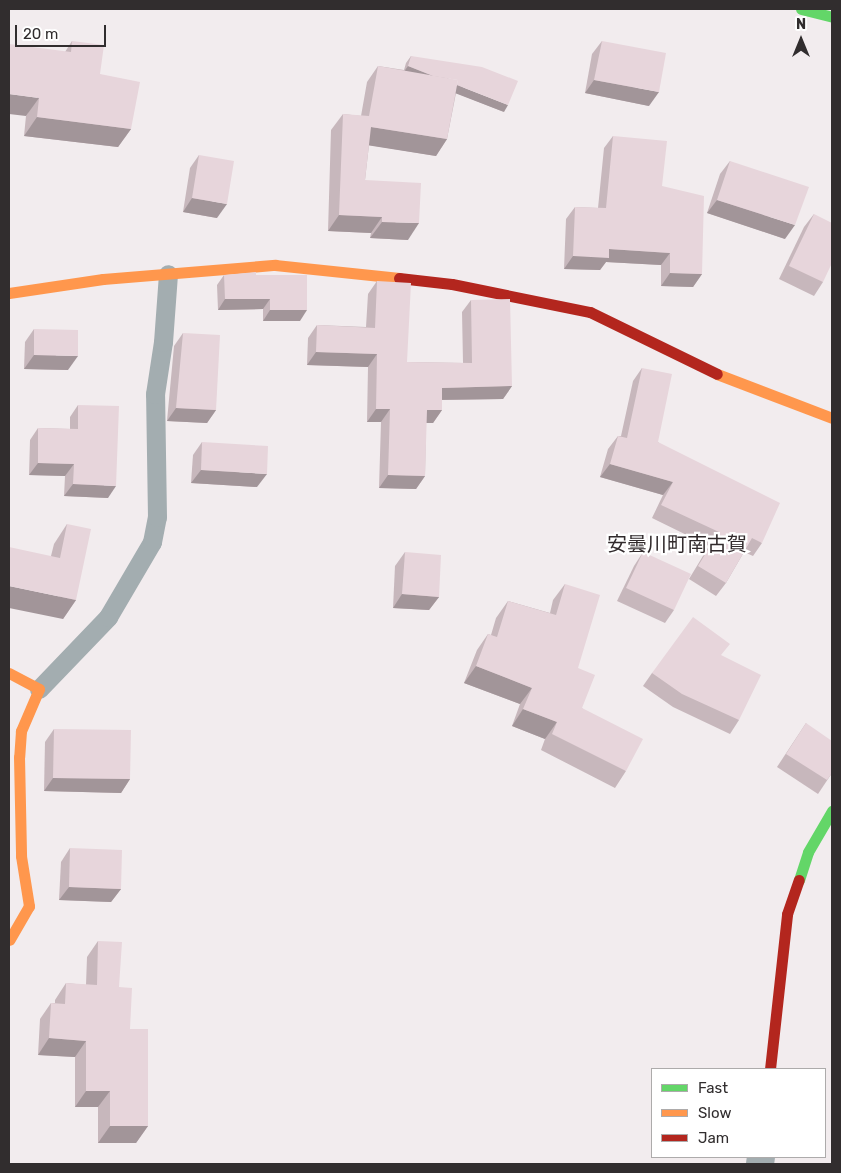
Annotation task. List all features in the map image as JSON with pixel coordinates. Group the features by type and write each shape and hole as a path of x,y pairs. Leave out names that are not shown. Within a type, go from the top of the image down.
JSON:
{"street":[{"path":"801,9 832,17"},
{"path":"9,293 103,279 275,265 452,284 590,312 705,369 832,418"},
{"path":"9,673 39,689 21,731 19,756 21,856 29,906 9,940"},
{"path":"770,1068 786,914 808,852 832,811"}],"lane":[{"path":"39,689 108,617 152,542 157,517 155,394 163,342 168,274"}],"building":[{"path":"72,41 104,45 100,74 140,82 131,129 37,117 39,98 9,94 9,44 71,52"},
{"path":"602,41 666,53 659,92 594,80"},
{"path":"411,56 482,67 518,81 508,105 457,85 458,80 433,76 408,66"},
{"path":"378,66 458,80 447,139 371,127 365,180 421,183 419,223 382,222 382,217 339,215 343,114 369,116"},
{"path":"613,136 667,141 662,186 704,196 702,274 670,273 670,253 609,249 609,258 573,256 575,207 606,208"},
{"path":"199,155 234,161 227,204 192,198"},
{"path":"730,161 809,187 795,225 717,200"},
{"path":"814,214 832,223 832,263 823,282 789,266"},
{"path":"256,272 256,275 307,275 307,310 270,310 270,299 225,299 224,275"},
{"path":"377,281 411,283 407,362 472,363 471,300 510,299 512,386 442,388 442,410 427,410 425,476 388,475 390,409 376,409 377,354 316,352 317,325 375,328"},
{"path":"34,329 78,330 78,356 34,355"},
{"path":"183,333 220,335 216,410 176,408"},
{"path":"642,368 672,374 658,442 780,503 762,543 752,538 726,583 698,566 719,532 661,505 673,482 610,464 618,436 627,438"},
{"path":"78,405 119,406 116,486 73,484 74,464 38,463 38,428 78,429"},
{"path":"202,442 268,446 267,474 201,470"},
{"path":"67,524 91,529 76,600 9,586 9,547 60,558"},
{"path":"405,552 441,555 439,597 402,594"},
{"path":"643,552 691,574 674,610 626,588"},
{"path":"565,584 600,595 578,668 595,675 582,708 643,739 626,771 552,734 557,722 523,709 532,688 476,666 488,634 497,637 508,601 556,615"},
{"path":"693,617 730,644 721,655 761,675 739,720 682,694 652,673"},
{"path":"806,723 832,741 832,773 827,780 786,754"},
{"path":"54,729 131,730 130,779 53,778"},
{"path":"70,848 122,850 121,889 69,887"},
{"path":"98,941 122,942 119,987 132,988 130,1029 148,1029 148,1126 110,1126 110,1091 86,1091 86,1041 49,1038 51,1003 65,1004 66,983 97,985"}],"traffic: fast":[{"path":"801,9 832,17"},
{"path":"799,880 808,852 832,811"}],"traffic: slow":[{"path":"9,293 103,279 275,265 399,278"},
{"path":"717,374 832,418"},
{"path":"9,673 39,689 21,731 19,757 21,856 29,906 9,940"}],"traffic: jam":[{"path":"399,278 452,284 590,312 717,374"},
{"path":"770,1068 787,914 799,880"}],"district":[{"name":"安曇川町南古賀","path":"677,544"}]}
